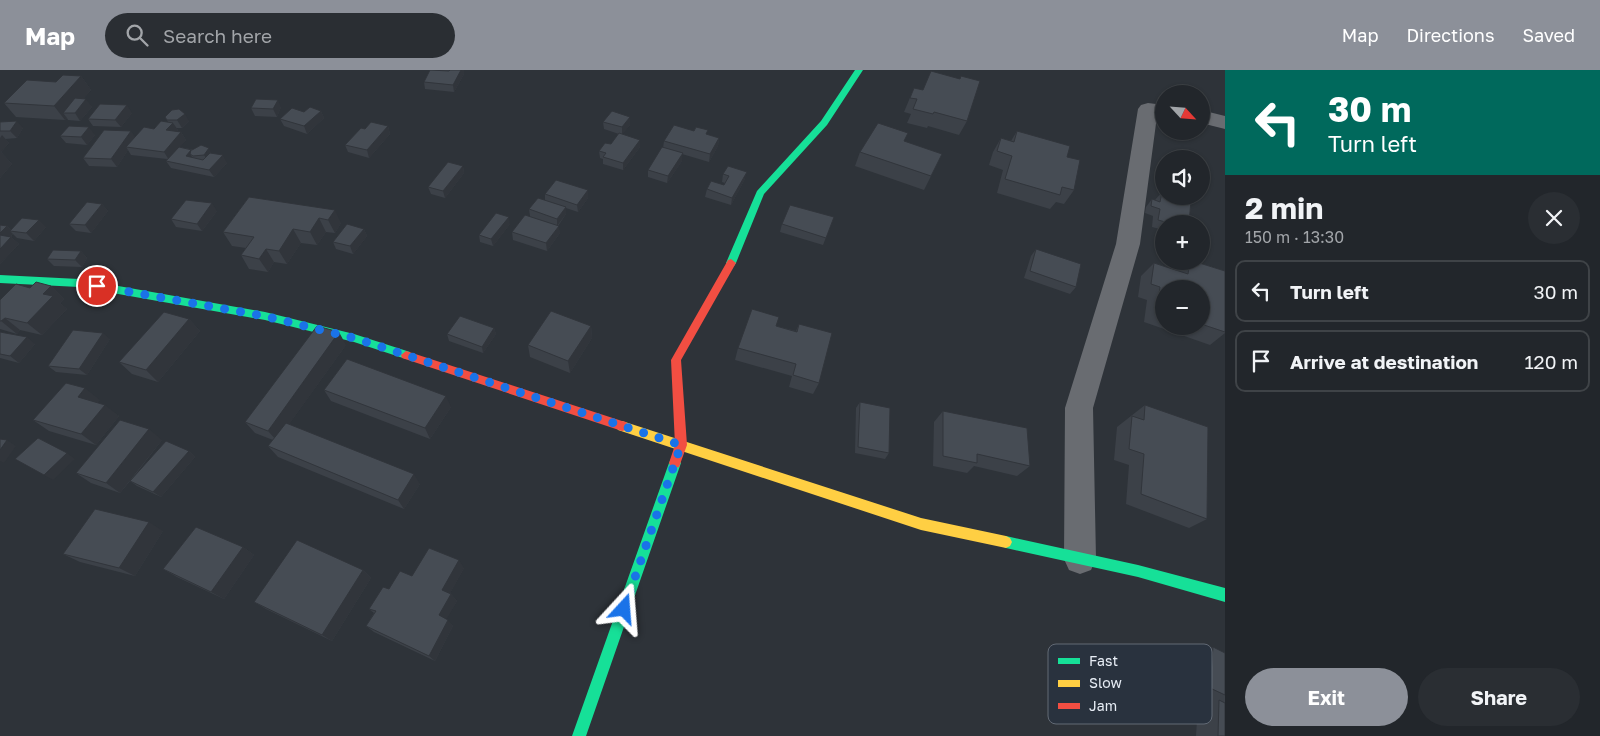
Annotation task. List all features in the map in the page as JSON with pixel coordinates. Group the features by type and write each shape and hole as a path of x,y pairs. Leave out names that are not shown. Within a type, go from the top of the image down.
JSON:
{"street":[{"path":"579,736 681,445 676,360 728,271 760,193 824,123 859,70"},
{"path":"1080,559 1079,408 1128,244 1148,110 1155,110"},
{"path":"1210,119 1225,123"},
{"path":"0,279 79,283 264,316 354,338 921,524 1138,571 1225,595"}],"building":[{"path":"430,70 461,70 453,85 424,82"},
{"path":"931,71 960,79 961,76 980,81 967,121 934,112 933,114 913,109 917,99 910,98 914,88 923,90"},
{"path":"63,75 81,76 54,106 4,103 27,80 56,82"},
{"path":"75,98 86,99 75,113 63,113"},
{"path":"256,99 278,100 273,109 251,108"},
{"path":"100,104 127,105 115,120 88,119"},
{"path":"310,107 321,111 304,126 280,119 292,108 304,112"},
{"path":"179,109 185,114 177,120 167,120 165,117 172,110"},
{"path":"612,111 630,117 622,127 603,122"},
{"path":"17,121 10,131 0,131 0,122"},
{"path":"161,121 173,123 166,130 181,132 164,152 126,147 144,127 154,129"},
{"path":"371,122 388,126 367,150 345,145 361,128 365,129"},
{"path":"878,123 908,133 904,141 942,154 931,176 860,152"},
{"path":"674,125 694,131 696,127 708,130 706,134 719,138 710,154 664,141"},
{"path":"69,126 89,127 81,137 60,136"},
{"path":"104,130 131,131 111,159 83,158"},
{"path":"1017,131 1070,146 1067,157 1080,160 1074,190 1062,187 1060,195 1005,179 1012,156 997,151 1001,138 1014,142"},
{"path":"619,133 640,140 623,163 603,157 606,153 599,151 605,143 611,144"},
{"path":"201,145 209,148 204,155 193,156 190,154 191,150 186,156 203,160 210,153 223,155 209,170 166,161 179,147 192,150"},
{"path":"662,147 683,153 668,176 648,170"},
{"path":"448,162 463,166 443,191 428,187"},
{"path":"728,166 747,172 732,198 707,189 711,181 724,185 729,176 723,174"},
{"path":"556,180 588,190 577,205 545,194"},
{"path":"249,197 335,210 328,220 319,218 310,232 293,229 279,251 266,249 259,259 241,255 254,237 223,232"},
{"path":"538,198 566,207 557,219 529,209"},
{"path":"1152,199 1155,200 1155,205 1191,205 1190,215 1159,215 1160,209 1151,206"},
{"path":"186,200 212,203 197,224 171,219"},
{"path":"87,202 102,204 85,225 69,224"},
{"path":"790,205 834,217 826,238 782,224"},
{"path":"496,213 509,217 491,239 479,235"},
{"path":"525,215 559,226 546,243 512,232"},
{"path":"22,218 39,220 26,233 10,231"},
{"path":"347,224 364,229 350,246 333,242"},
{"path":"0,225 7,226 0,233"},
{"path":"0,235 11,237 0,249"},
{"path":"1036,249 1081,264 1076,287 1030,271"},
{"path":"53,250 81,251 75,260 47,259"},
{"path":"1154,263 1155,270 1176,270 1188,274 1189,270 1210,270 1210,266 1225,271 1225,332 1210,327 1210,280 1155,280 1155,285 1151,284"},
{"path":"36,282 51,286 43,294 53,296 27,323 5,318 0,321 0,300 16,284 30,288"},
{"path":"752,309 779,317 776,326 797,332 799,324 832,333 819,383 793,375 796,364 738,348"},
{"path":"551,311 591,326 568,361 528,345"},
{"path":"164,312 189,319 146,370 119,362"},
{"path":"460,316 494,328 482,347 447,334"},
{"path":"317,326 339,332 268,431 245,422"},
{"path":"73,330 103,333 79,369 48,366"},
{"path":"0,332 27,337 10,356 0,354"},
{"path":"347,359 446,396 425,428 324,390"},
{"path":"66,383 85,388 78,397 105,405 81,434 33,420"},
{"path":"860,402 890,408 889,453 858,447"},
{"path":"1145,405 1208,427 1207,519 1141,494 1144,454 1129,449 1132,416 1144,420"},
{"path":"943,411 1027,428 1030,466 977,454 977,463 943,456"},
{"path":"120,420 149,429 106,483 76,473"},
{"path":"286,423 414,474 398,500 268,446"},
{"path":"38,438 67,453 44,475 15,459"},
{"path":"0,439 7,440 0,450"},
{"path":"166,441 189,451 153,492 130,481"},
{"path":"95,509 149,522 119,568 63,554"},
{"path":"196,527 243,547 211,592 163,569"},
{"path":"297,540 363,570 322,635 254,602"},
{"path":"429,548 459,560 442,590 451,594 439,615 448,620 429,656 366,626 376,611 369,609 383,587 389,589 400,571 412,576"},
{"path":"1213,647 1225,653 1225,695 1212,689"},
{"path":"1219,700 1225,703 1225,736 1218,736"}],"traffic: fast":[{"path":"731,263 760,193 824,123 859,70"},
{"path":"0,279 79,283 265,316 354,338 406,355"},
{"path":"579,736 675,463"},
{"path":"1006,542 1138,571 1225,595"}],"traffic: slow":[{"path":"622,426 921,524 1006,542"}],"traffic: jam":[{"path":"675,463 681,445 676,360 731,263"},
{"path":"406,355 622,426"}],"route":[{"path":"97,286 264,316 354,338 681,445 624,609"}]}
